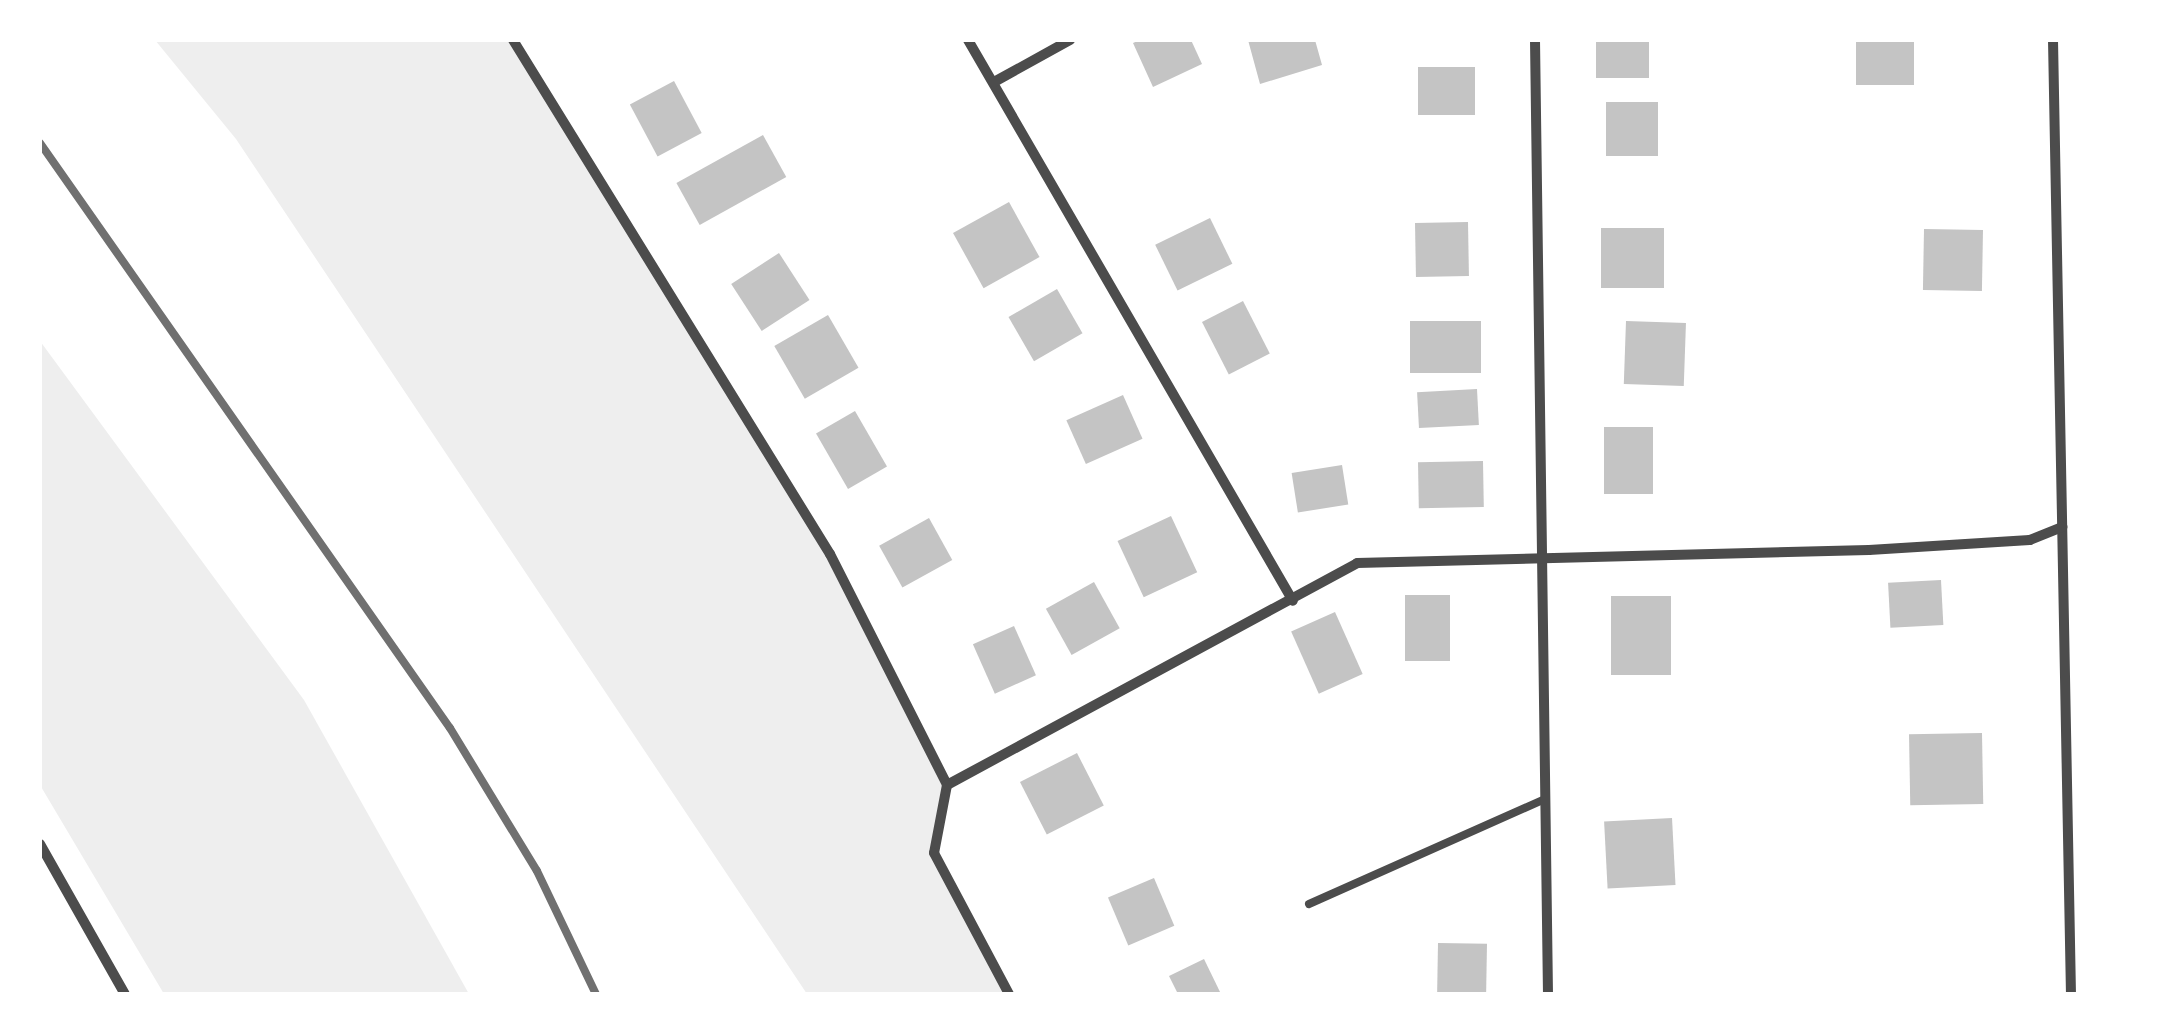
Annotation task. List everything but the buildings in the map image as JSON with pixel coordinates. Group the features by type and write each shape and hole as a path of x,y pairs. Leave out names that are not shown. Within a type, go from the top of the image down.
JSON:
{"street":[{"path":"513,40 830,554 947,786 934,853 1009,994"},
{"path":"968,40 1293,601"},
{"path":"994,82 1070,40"},
{"path":"1536,40 1548,994"},
{"path":"2054,40 2071,994"},
{"path":"947,786 1293,601 1358,562 1965,545 2030,540 2062,527"},
{"path":"40,844 125,994"}],"lane":[{"path":"1309,904 1545,799"}],"shaded area":[{"path":"155,40 513,40 830,554 947,785 934,853 1009,994 807,994 236,139"},
{"path":"40,341 304,700 469,994 164,994 40,785"}],"railway":[{"path":"40,143 450,728 537,871 596,994"}]}
